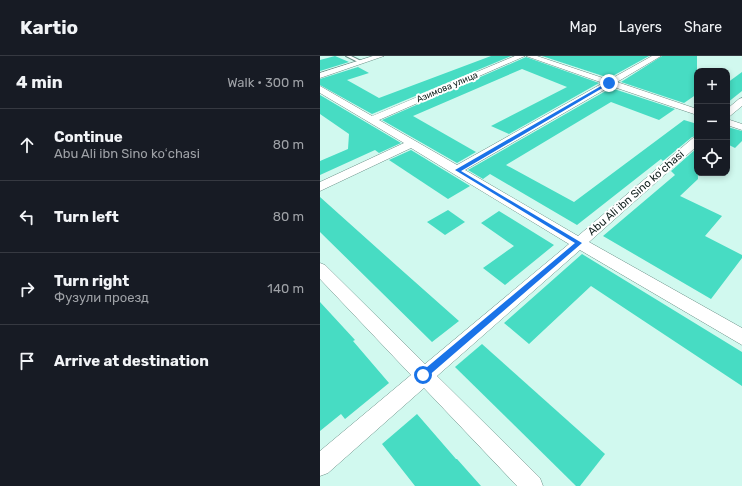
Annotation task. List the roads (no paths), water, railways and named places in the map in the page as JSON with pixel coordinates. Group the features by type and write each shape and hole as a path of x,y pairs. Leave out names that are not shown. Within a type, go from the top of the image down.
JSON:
{"street":[{"path":"320,76 380,56"},
{"name":"Азимова улица","path":"372,119 521,56"},
{"path":"530,56 694,111"},
{"path":"457,170 657,56"},
{"path":"320,89 579,243 742,337"},
{"path":"730,111 742,101"},
{"path":"730,123 742,128"},
{"name":"Abu Ali ibn Sino koʻchasi","path":"320,465 694,143"},
{"path":"320,187 411,144"},
{"path":"320,269 532,486"}],"lane":[{"path":"348,56 362,62"}]}
